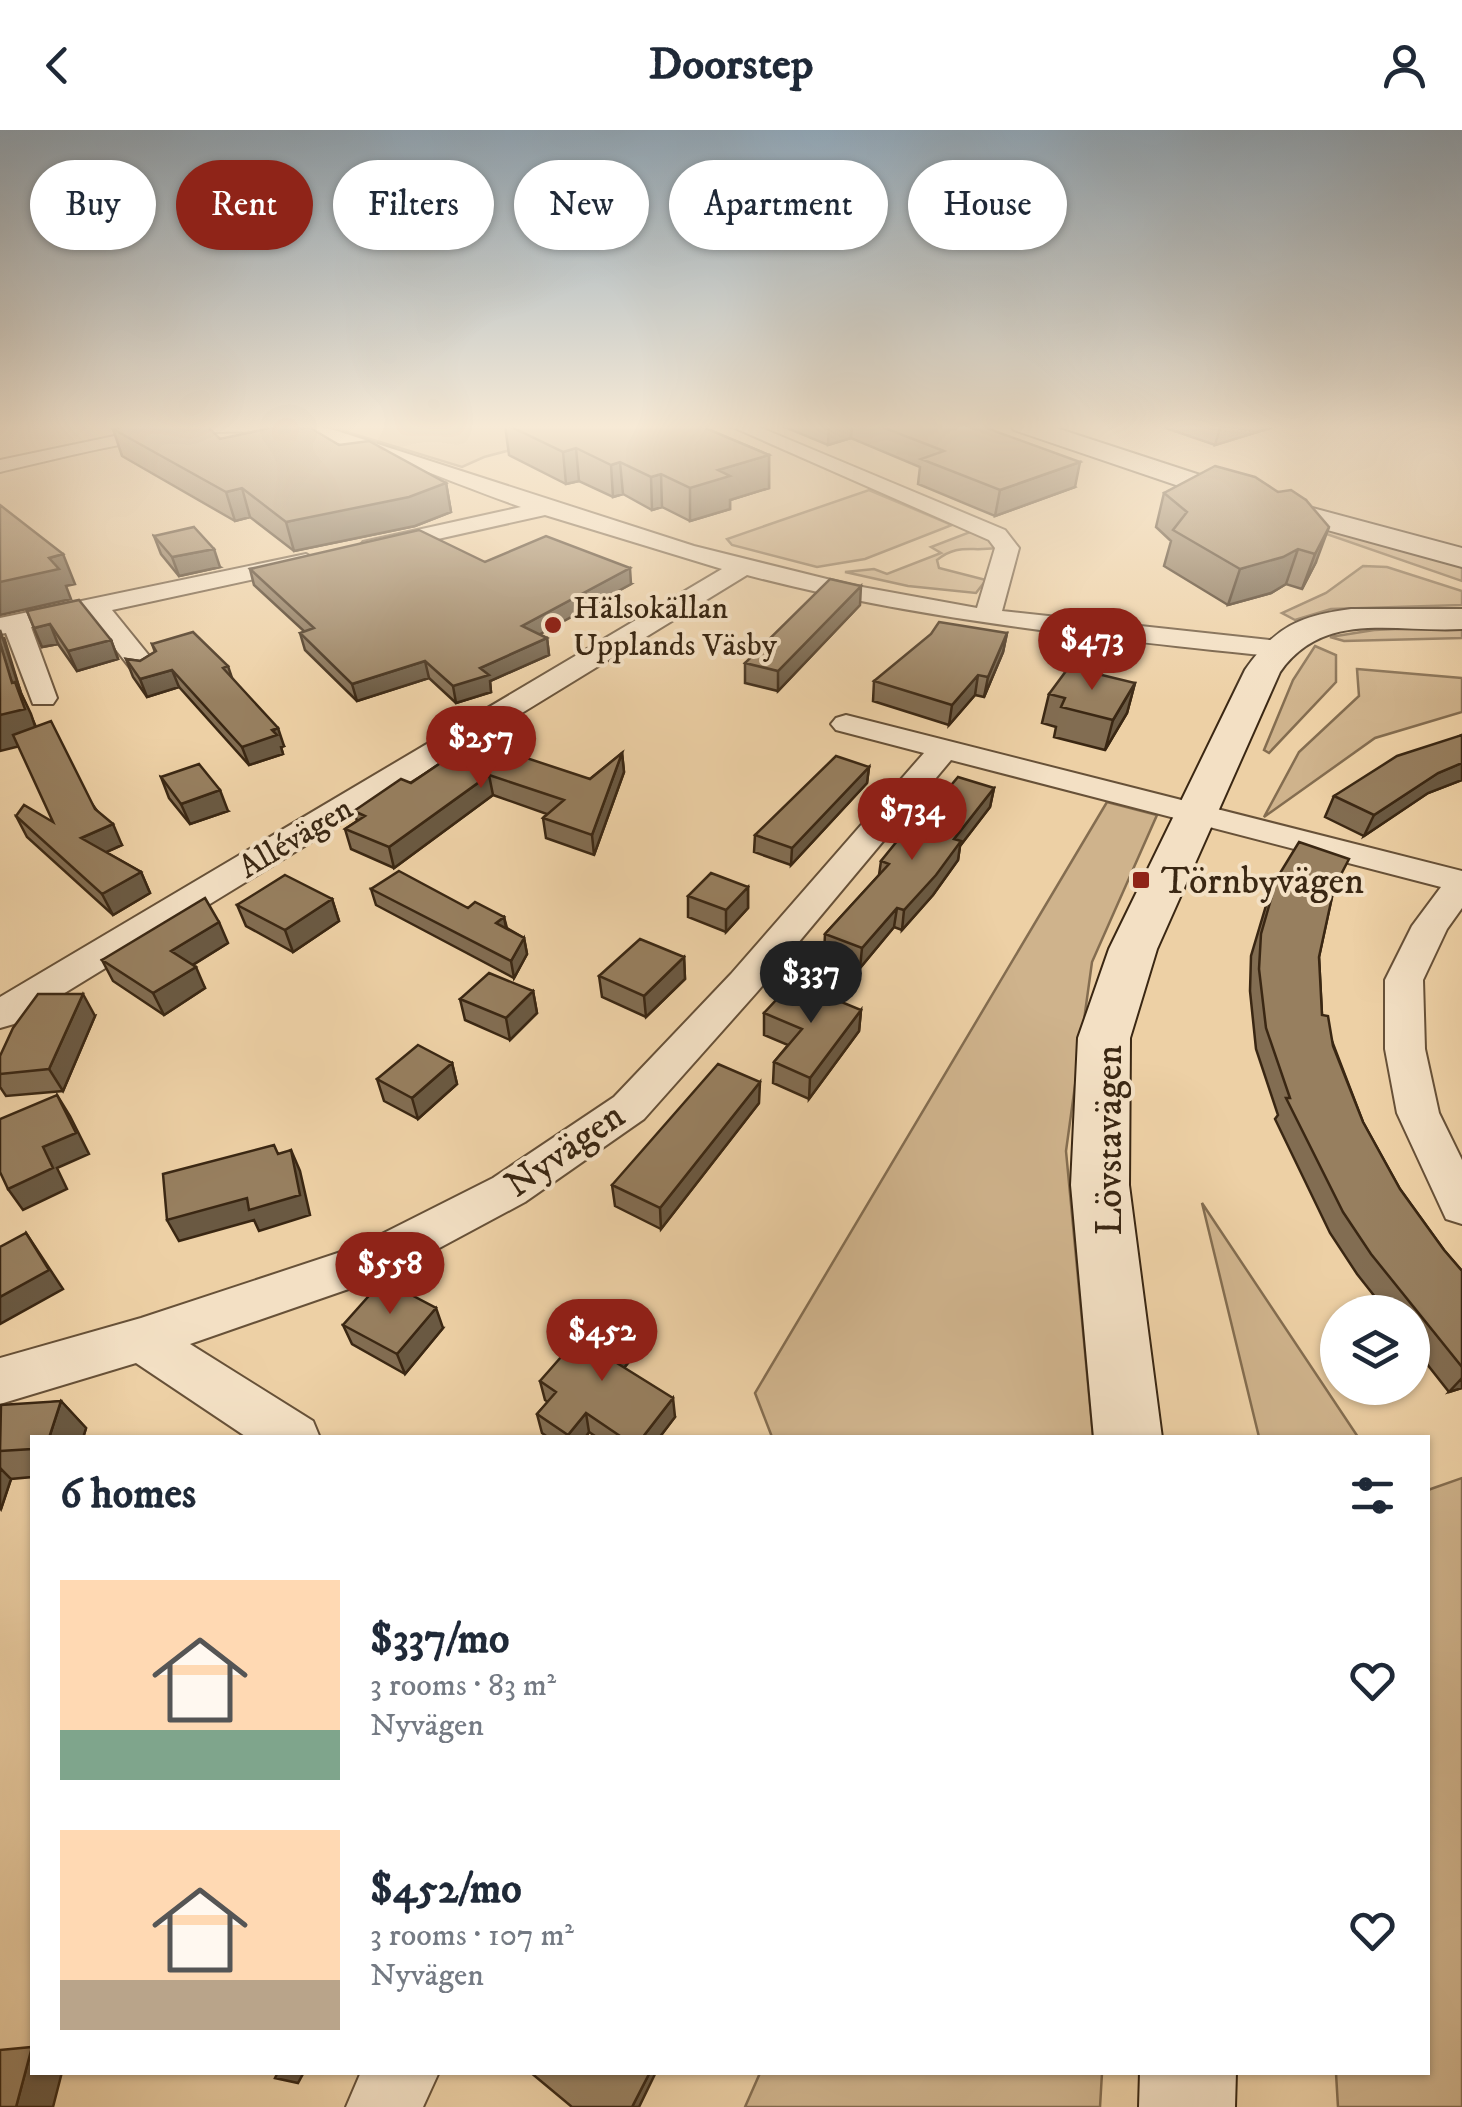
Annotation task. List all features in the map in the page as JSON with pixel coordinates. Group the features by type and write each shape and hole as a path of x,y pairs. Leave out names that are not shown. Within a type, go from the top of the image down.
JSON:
{"street":[{"path":"43,698 8,624 503,517"},
{"path":"578,517 855,594 988,615 1280,648 1289,639 1332,623 1370,618 1462,618"},
{"path":"955,517 997,534 1007,548 988,615"},
{"path":"1316,517 1462,558"},
{"path":"1363,530 1462,550"},
{"name":"Allévägen","path":"0,1015 744,566"},
{"path":"96,606 146,668"},
{"name":"Lövstavägen","path":"1128,1435 1100,1185 1104,1038 1133,949 1194,813 1263,670 1280,648"},
{"path":"846,724 1462,883 1430,926 1404,980 1405,1049 1418,1113 1462,1206"},
{"name":"Nyvägen","path":"0,1381 141,1340 372,1261 510,1190 629,1108 744,983 944,749"},
{"path":"141,1340 289,1435"},
{"path":"384,2107 400,2075"},
{"path":"1188,2075 1188,2107"}],"shaded area":[{"path":"790,517 934,517 952,525 865,559 817,567 732,545 727,539"},
{"path":"1278,517 1293,517 1462,564 1462,581"},
{"path":"970,532 985,535 995,548 958,550 937,560 939,568 986,580 976,593 908,586 845,572 874,569 887,574 941,553 931,547"},
{"path":"1363,566 1387,567 1462,591 1462,605 1331,609 1295,620 1282,613 1326,593"},
{"path":"1462,626 1462,638 1344,641 1330,637 1374,630"},
{"path":"1315,646 1336,655 1336,682 1269,753 1264,750 1293,680"},
{"path":"1357,669 1462,678 1462,712 1375,738 1264,817 1299,752 1359,696"},
{"path":"1107,802 1157,815 1092,962 1066,1151 1093,1435 771,1435 755,1393"},
{"path":"1202,1203 1320,1380 1320,1405 1337,1405 1357,1435 1259,1435"},
{"path":"1462,1478 1462,2107 1338,2107 1336,2075 1430,2075 1430,1489"},
{"path":"759,2075 1102,2075 1100,2107 745,2107"}],"building":[{"path":"0,517 16,517 63,554 49,558 59,569 0,582"},
{"path":"280,517 309,517 286,522"},
{"path":"1183,517 1321,517 1329,527 1315,554 1298,549 1240,569 1173,530"},
{"path":"194,527 214,549 172,557 154,536"},
{"path":"419,530 485,562 546,536 630,568 522,626 547,638 480,668 489,675 453,686 425,661 352,684 300,633 314,628 250,569"},
{"path":"830,579 861,586 778,671 745,663"},
{"path":"79,600 111,640 68,651 50,624 34,628 27,611"},
{"path":"939,622 1007,633 988,677 978,675 952,705 874,681 931,634"},
{"path":"193,632 228,666 223,668 278,728 272,730 277,735 242,747 172,670 140,679 126,659 140,661 156,651 152,644"},
{"path":"0,643 25,709 0,715"},
{"path":"1069,667 1135,683 1113,720 1061,707 1065,698 1049,694"},
{"path":"51,721 95,809 113,824 81,838 141,872 102,894 16,816 24,805 53,822 13,735"},
{"path":"457,735 590,779 622,753 592,835 543,818 564,800 489,775 389,847 345,829 365,816 354,811 401,779 411,783 445,760 441,759 448,741"},
{"path":"1462,735 1462,763 1438,773 1374,815 1334,796 1397,756"},
{"path":"836,756 869,767 792,848 755,835"},
{"path":"199,764 220,790 181,804 161,777"},
{"path":"958,777 994,788 954,839 961,841 936,875 904,910 897,908 862,948 825,934 889,864 881,861 910,825 916,827"},
{"path":"1299,842 1349,859 1334,888 1319,957 1322,1015 1328,1016 1333,1046 1363,1122 1400,1189 1462,1271 1462,1367 1430,1327 1430,1295 1404,1295 1343,1212 1286,1098 1290,1098 1266,1028 1259,969 1261,934 1277,878"},
{"path":"399,871 468,908 475,902 504,917 496,923 524,938 511,961 371,889"},
{"path":"711,873 748,887 726,910 688,896"},
{"path":"285,875 332,899 285,930 237,905"},
{"path":"205,898 219,922 171,951 196,967 153,993 102,960"},
{"path":"640,939 684,957 644,996 599,976"},
{"path":"489,973 533,991 506,1018 460,999"},
{"path":"793,982 861,1010 810,1078 774,1062 802,1029 764,1013"},
{"path":"38,994 83,994 49,1069 0,1074 0,1056 13,1028"},
{"path":"418,1045 452,1063 412,1098 377,1079"},
{"path":"718,1064 760,1082 660,1208 612,1185"},
{"path":"57,1095 76,1133 43,1147 53,1168 8,1189 0,1172 0,1119"},
{"path":"274,1145 278,1154 291,1150 300,1195 249,1210 247,1198 167,1220 163,1174"},
{"path":"26,1233 49,1270 0,1297 0,1247"},
{"path":"383,1280 436,1308 397,1354 343,1325"},
{"path":"604,1308 638,1329 612,1360 673,1398 644,1435 619,1435 586,1413 568,1435 537,1414 556,1392 540,1381"},
{"path":"61,1401 50,1435 30,1435 30,1449 0,1451 1,1405"},
{"path":"30,2047 16,2107 0,2107 0,2050"},
{"path":"534,2075 648,2075 632,2107 572,2107"}],"place":[{"name":"Hälsokällan Upplands Väsby","path":"553,625"},
{"name":"Törnbyvägen","path":"1141,880"}]}
